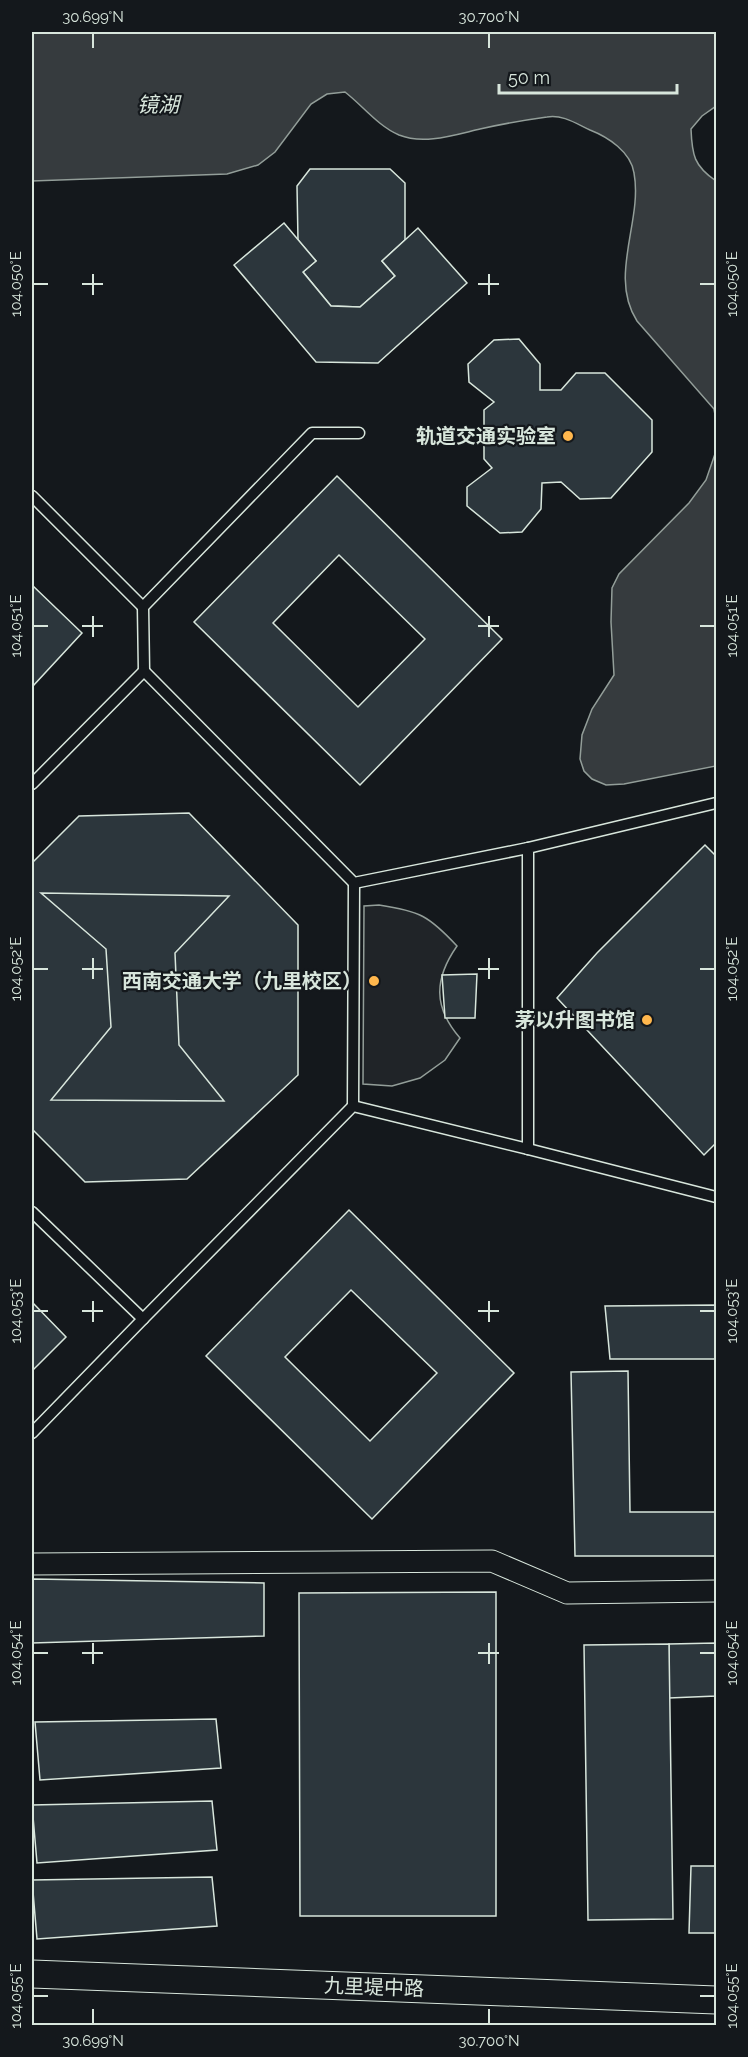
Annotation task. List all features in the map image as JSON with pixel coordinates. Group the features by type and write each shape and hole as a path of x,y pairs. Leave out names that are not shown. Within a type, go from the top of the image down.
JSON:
{"street":[{"path":"32,1564 492,1561 567,1593 717,1591"},
{"name":"九里堤中路","path":"32,1974 717,2000"}],"lane":[{"path":"143,607 312,433 359,433"},
{"path":"32,496 143,607 144,671 354,883 353,1106 32,1433"},
{"path":"32,784 144,671"},
{"path":"354,883 528,848 717,803"},
{"path":"528,848 528,1149"},
{"path":"353,1106 717,1197"},
{"path":"32,1212 143,1319"}],"shaded area":[{"path":"379,905 405,910 431,921 457,946 444,970 440,993 445,1015 460,1038 445,1060 420,1078 392,1086 363,1084 364,906"}],"water":[{"name":"镜湖","path":"32,32 716,32 716,106 702,116 691,129 692,146 696,159 703,170 716,181 716,420 714,409 637,321 629,304 626,267 636,191 634,173 624,152 604,137 569,120 553,116 439,138 409,138 384,126 345,92 327,94 311,104 275,152 258,165 227,174 32,181"},
{"path":"716,451 716,766 624,784 606,785 592,779 584,771 580,759 582,735 592,709 614,675 612,588 619,574 689,503 706,480"}],"building":[{"path":"310,169 390,169 405,183 405,240 382,261 395,276 360,307 331,306 303,272 316,261 298,240 297,186"},
{"path":"284,223 316,261 303,272 331,306 360,307 395,276 382,261 418,228 467,283 378,363 316,362 234,265"},
{"name":"轨道交通实验室","path":"519,339 540,364 540,390 561,390 576,373 605,373 652,420 652,452 611,498 580,499 561,482 542,483 541,509 522,532 500,533 467,506 467,487 492,468 484,459 484,410 494,402 469,382 468,364 494,340"},
{"path":"337,476 502,639 360,785 194,622","holes":["339,555 425,639 358,707 273,623"]},
{"path":"32,585 82,633 32,687"},
{"path":"189,813 298,925 298,1075 187,1179 85,1182 32,1129 32,863 79,816"},
{"name":"茅以升图书馆","path":"705,845 716,856 716,1143 704,1155 557,998 597,953"},
{"path":"41,893 229,896 175,953 179,1045 224,1101 51,1100 111,1027 106,949"},
{"path":"477,974 475,1018 445,1018 442,975"},
{"path":"349,1210 514,1373 372,1519 206,1356","holes":["351,1290 437,1373 370,1441 285,1357"]},
{"path":"32,1302 66,1337 32,1371"},
{"path":"716,1305 716,1359 610,1359 605,1306"},
{"path":"628,1371 630,1512 716,1512 716,1556 575,1556 571,1372"},
{"path":"33,1579 264,1583 264,1636 32,1643"},
{"path":"496,1592 496,1916 300,1916 299,1593"},
{"path":"716,1643 716,1696 669,1698 669,1644"},
{"path":"669,1644 673,1919 588,1920 584,1645"},
{"path":"216,1719 221,1768 40,1780 35,1722"},
{"path":"212,1801 217,1850 37,1863 32,1805"},
{"path":"691,1866 716,1866 716,1933 689,1933"},
{"path":"212,1877 217,1926 37,1939 32,1880"}],"place":[{"name":"轨道交通实验室","path":"568,436"},
{"name":"西南交通大学（九里校区）","path":"374,981"},
{"name":"茅以升图书馆","path":"647,1020"}]}
